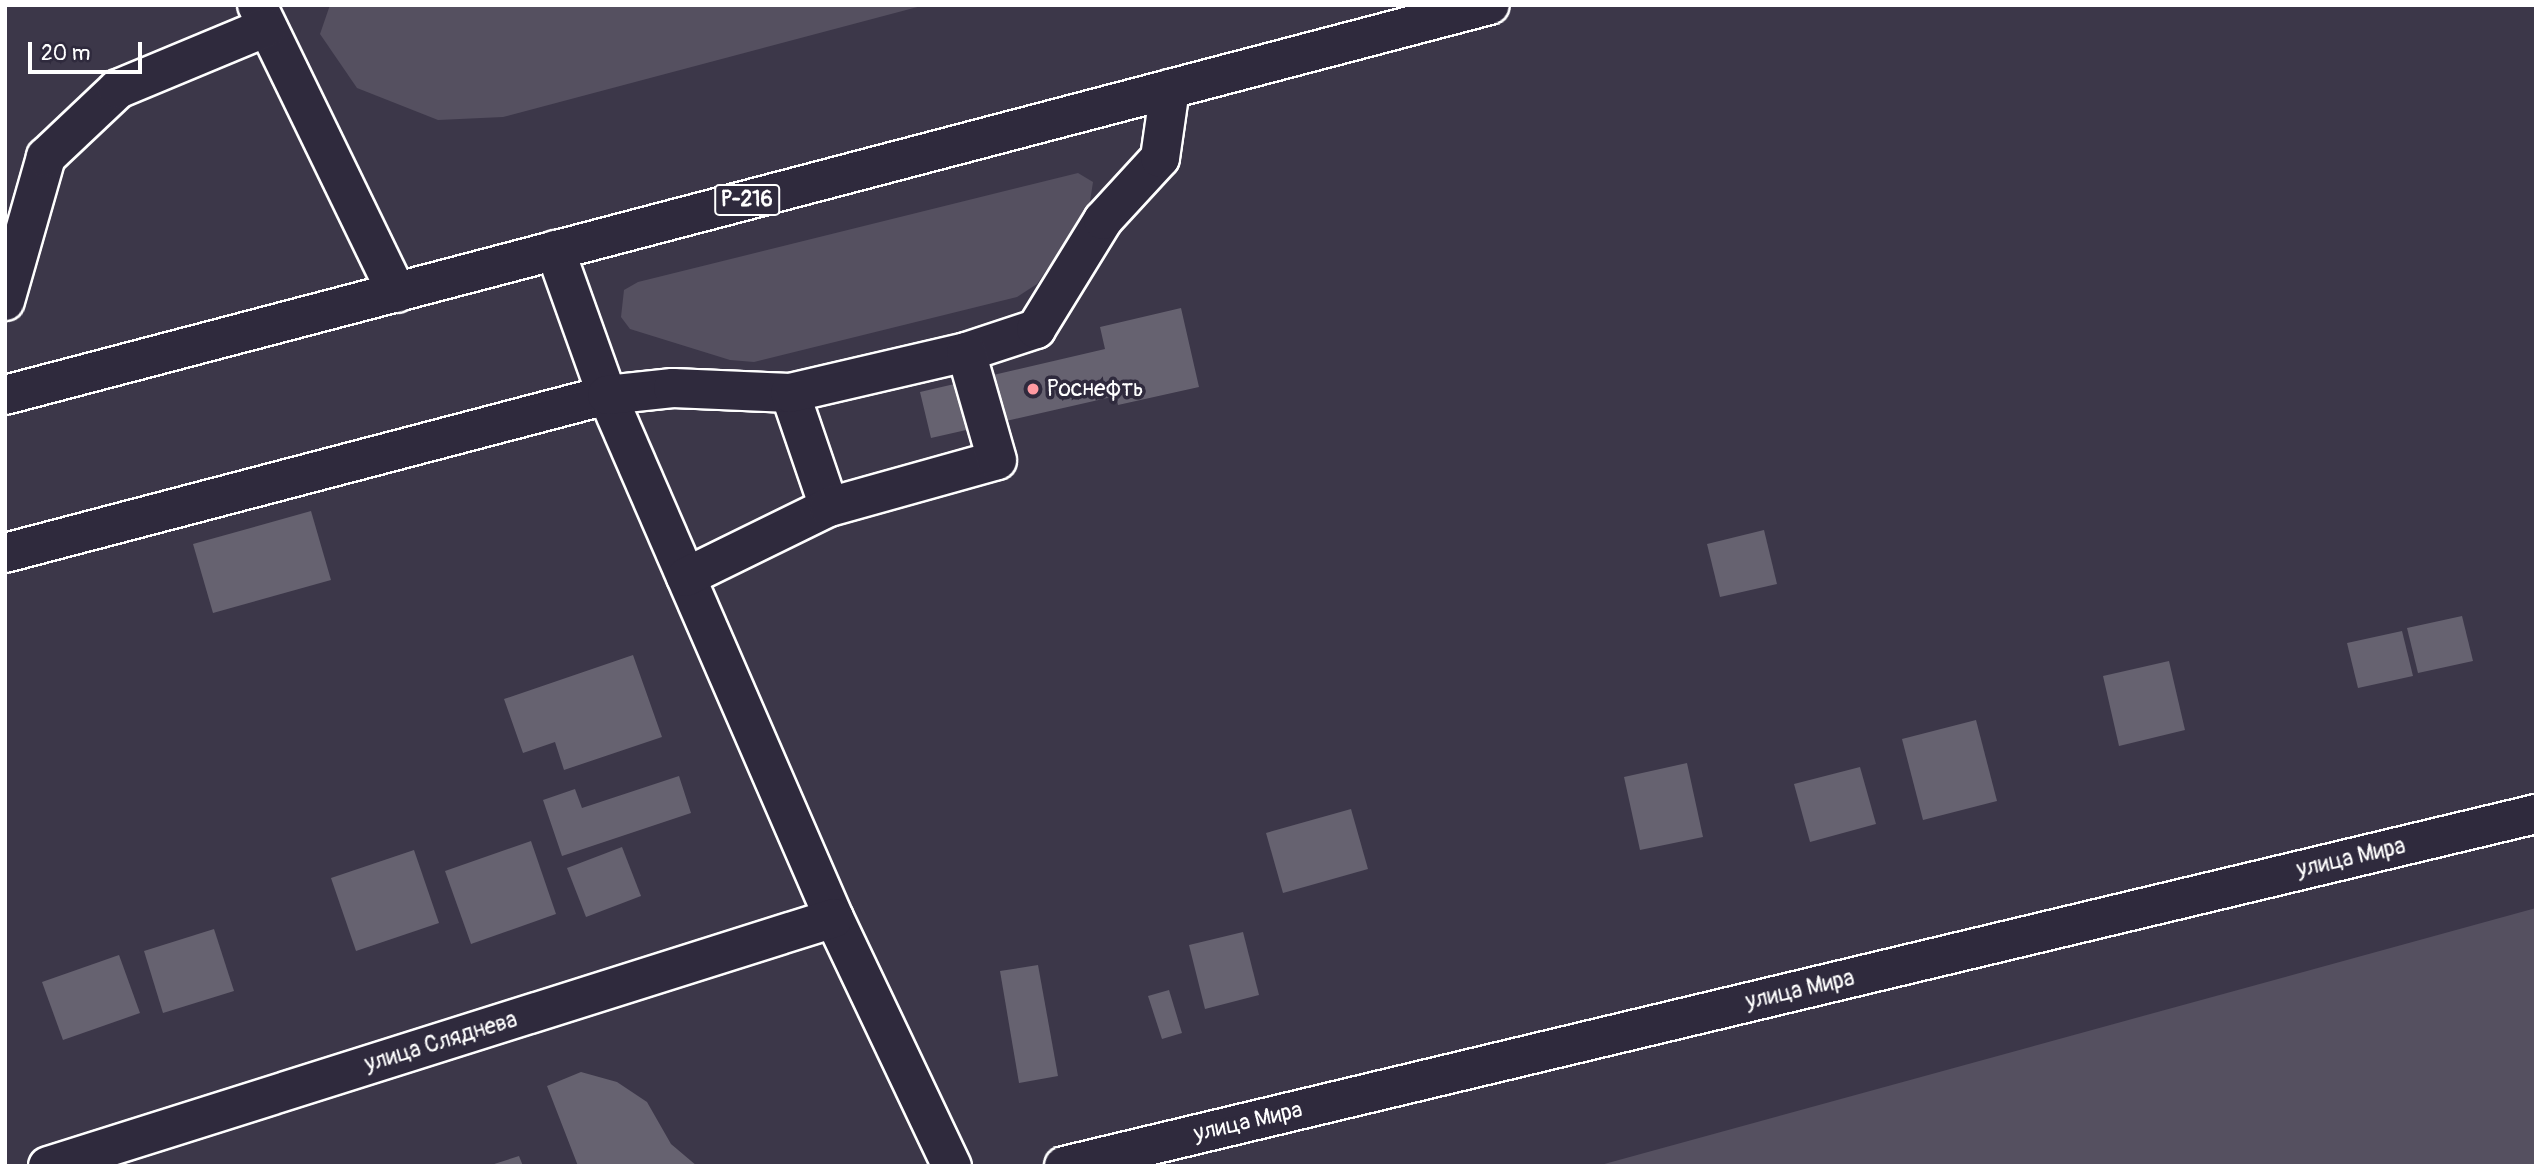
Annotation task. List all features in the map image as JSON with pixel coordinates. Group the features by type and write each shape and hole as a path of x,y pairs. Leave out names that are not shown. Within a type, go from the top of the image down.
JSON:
{"main road":[{"name":"Р-216","path":"5,395 1490,5"},
{"path":"5,301 46,157 118,89 262,16 397,293"},
{"path":"5,553 607,395 673,388 789,393 966,352 1036,329 1103,220 1160,158 1170,89"},
{"path":"555,250 607,395 686,578 834,918 952,1166"},
{"path":"686,578 829,507 997,460 966,352"},
{"path":"789,393 829,507"},
{"name":"улица Мира","path":"1064,1166 2536,814"},
{"name":"улица Сляднева","path":"48,1166 834,918"}],"shaded area":[{"path":"330,5 925,5 503,117 438,120 357,88 320,34"},
{"path":"1078,173 1093,182 1089,208 1037,284 1017,297 754,362 730,360 630,329 621,317 624,290 638,282"},
{"path":"2536,908 2536,1166 1597,1166"}],"building":[{"path":"1181,308 1199,387 1118,405 1116,396 931,438 920,392 1105,349 1100,327"},
{"path":"311,511 331,580 213,613 193,544"},
{"path":"1764,530 1777,584 1720,597 1707,544"},
{"path":"2462,616 2473,661 2418,673 2407,628"},
{"path":"2402,631 2413,676 2358,688 2347,643"},
{"path":"633,655 662,737 564,770 555,742 523,753 504,699"},
{"path":"2169,661 2185,730 2119,746 2103,676"},
{"path":"1976,720 1997,801 1923,820 1902,739"},
{"path":"1687,763 1703,837 1640,850 1624,777"},
{"path":"1860,767 1876,824 1810,842 1794,784"},
{"path":"679,776 691,813 562,856 543,800 575,789 582,808"},
{"path":"1351,809 1368,869 1283,893 1266,833"},
{"path":"531,841 556,914 471,944 445,871"},
{"path":"622,847 641,896 586,917 567,868"},
{"path":"414,850 439,923 356,951 331,878"},
{"path":"214,929 234,991 163,1013 144,951"},
{"path":"1243,932 1259,995 1205,1009 1189,945"},
{"path":"119,955 140,1013 63,1040 42,982"},
{"path":"1038,965 1058,1076 1019,1083 1000,971"},
{"path":"1169,990 1182,1033 1162,1039 1148,996"},
{"path":"581,1072 617,1082 647,1102 671,1144 697,1166 578,1166 547,1086"},
{"path":"519,1156 523,1166 491,1166 491,1165"}],"place":[{"name":"Роснефть","path":"1033,389"}]}
